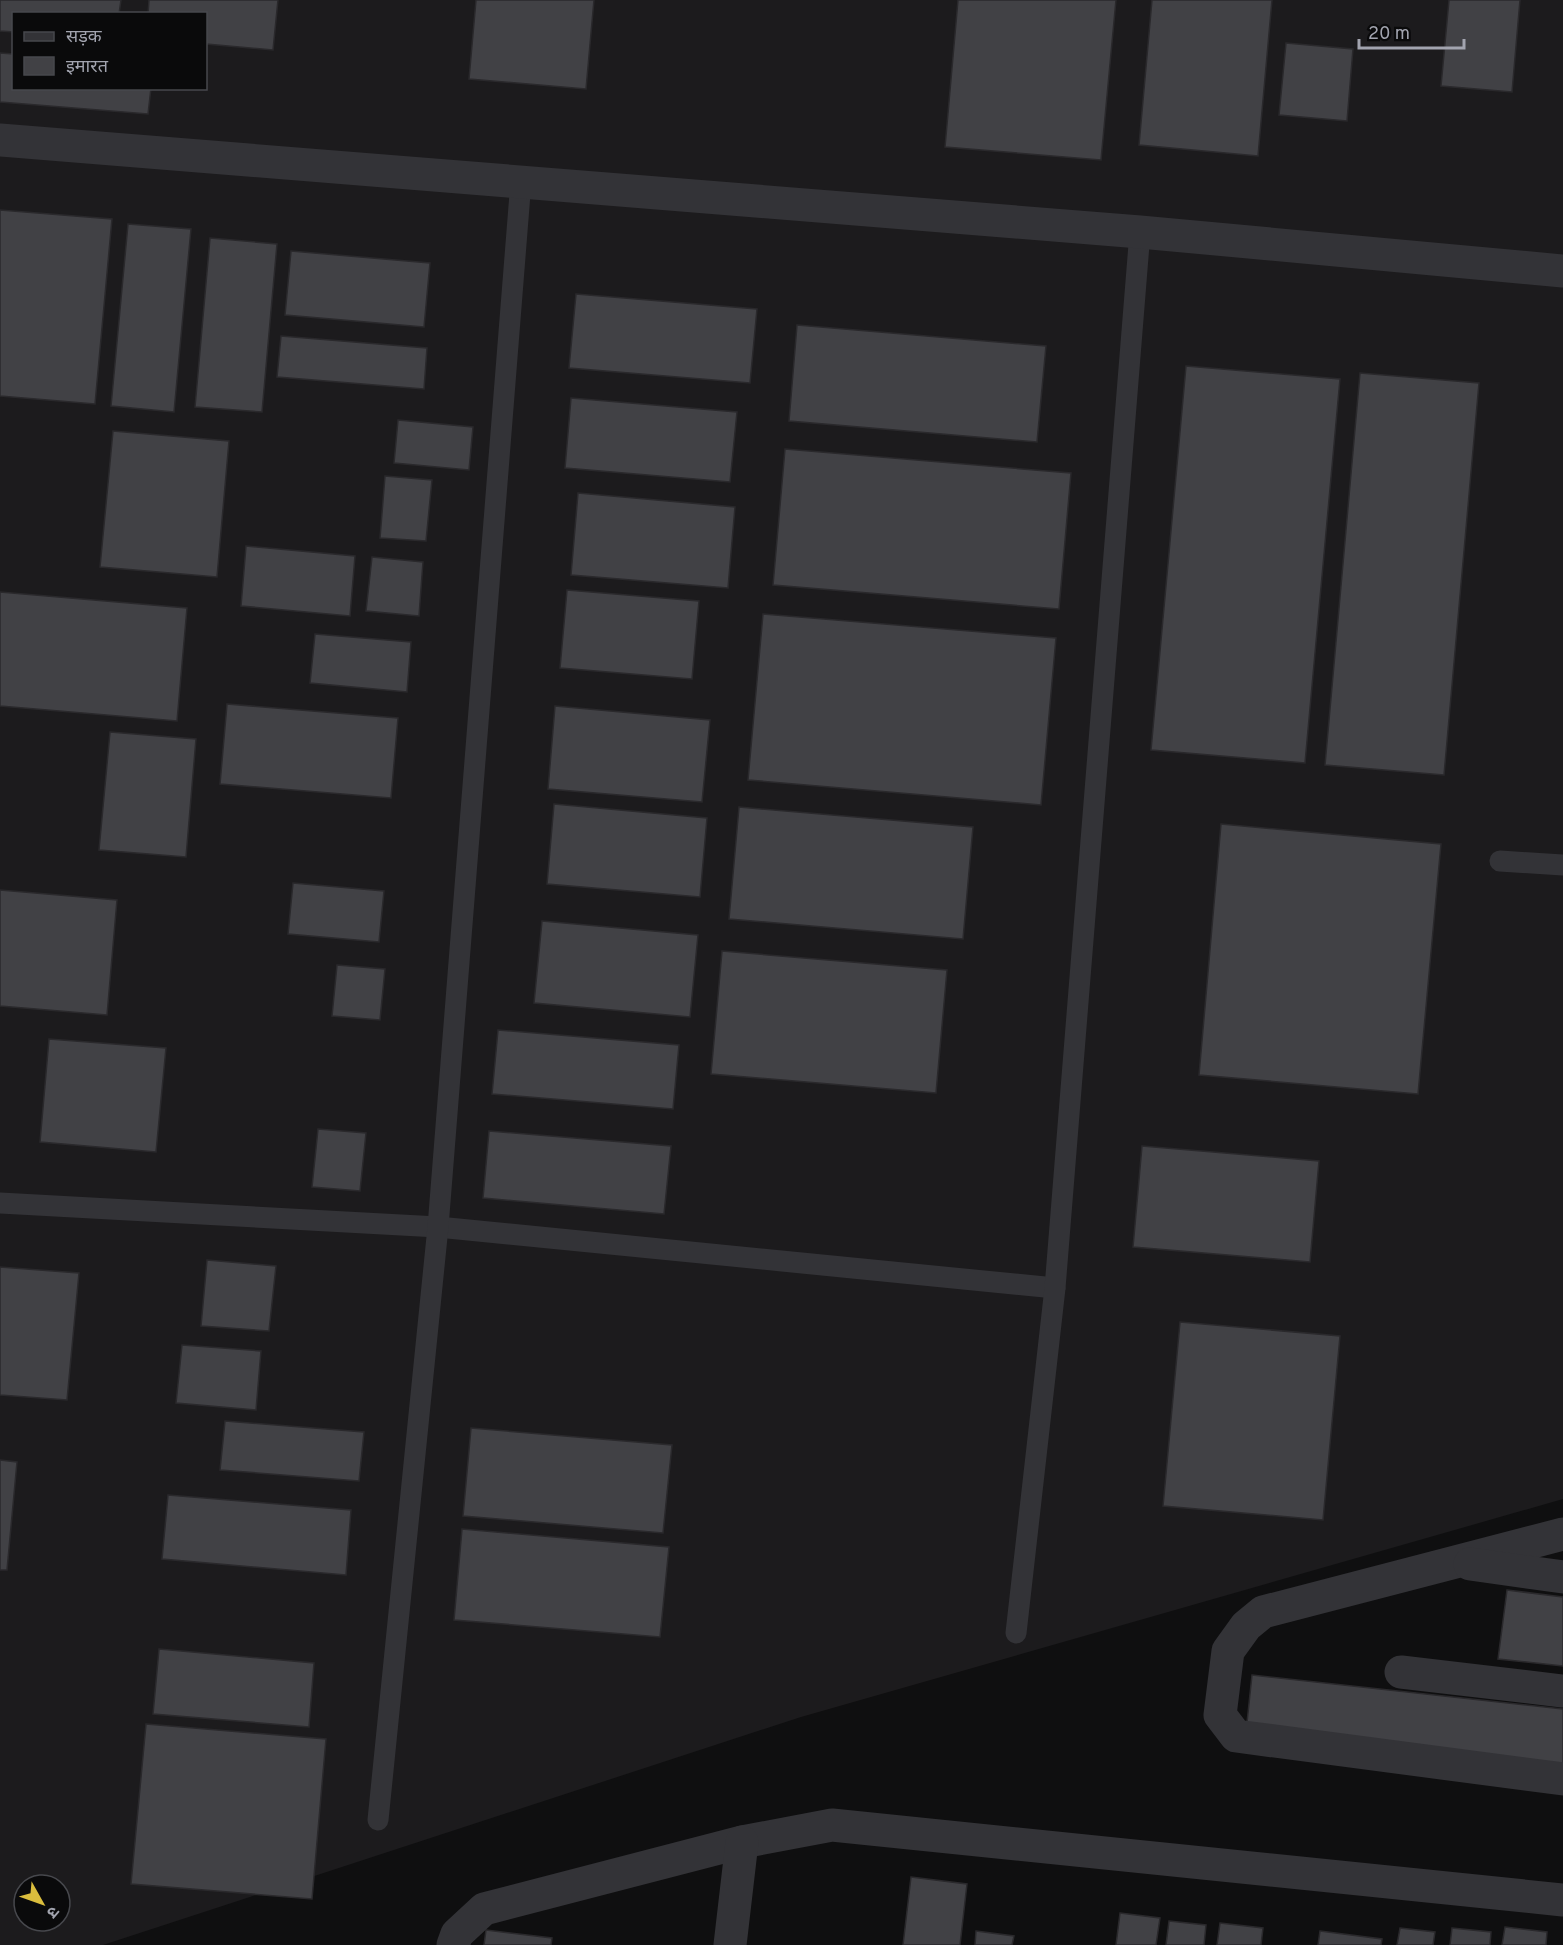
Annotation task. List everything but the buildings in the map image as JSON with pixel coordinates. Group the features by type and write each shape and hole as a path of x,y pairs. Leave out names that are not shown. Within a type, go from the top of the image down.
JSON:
{"street":[{"path":"0,140 1140,232 1563,271"},
{"path":"1563,1534 1263,1612 1246,1626 1228,1651 1220,1715 1236,1736 1563,1779"},
{"path":"1455,1562 1563,1577"},
{"path":"1401,1672 1563,1691"},
{"path":"453,1945 457,1934 484,1909 742,1842 832,1825 1563,1900"},
{"path":"730,1945 742,1842"}],"lane":[{"path":"378,1820 438,1227 521,182"},
{"path":"1016,1633 1054,1288 1140,232"},
{"path":"1500,861 1563,865"},
{"path":"0,1203 438,1227 1054,1288"}],"shaded area":[{"path":"0,0 1563,0 1563,1499 801,1717 103,1945 0,1945"}]}
